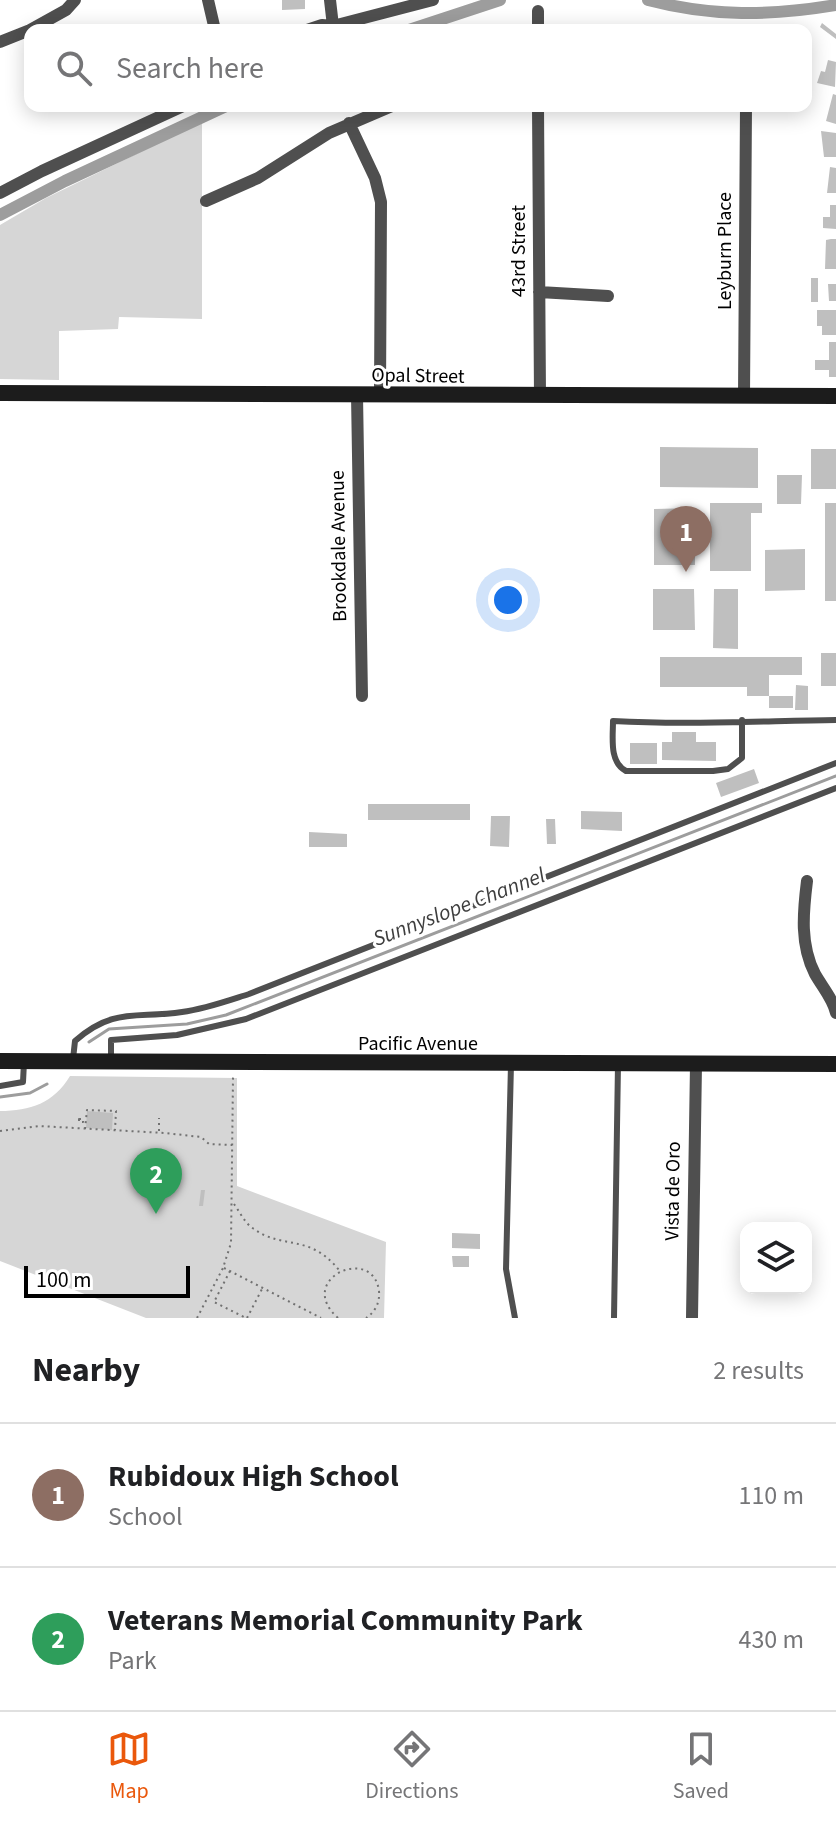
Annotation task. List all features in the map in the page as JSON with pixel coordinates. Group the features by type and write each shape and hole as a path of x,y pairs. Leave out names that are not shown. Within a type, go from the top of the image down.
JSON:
{"street":[{"path":"41,24 66,10 75,0"},
{"path":"208,0 214,24"},
{"path":"330,0 332,24"},
{"path":"346,24 433,0"},
{"path":"538,11 538,24"},
{"path":"0,42 24,32"},
{"path":"0,193 170,112"},
{"path":"206,201 258,178 349,123 377,112"},
{"name":"43rd Street","path":"538,112 540,396"},
{"name":"Leyburn Place","path":"744,396 746,112"},
{"path":"349,123 375,178 381,202 380,395"},
{"path":"539,292 608,296"},
{"name":"Opal Street","path":"0,393 836,396"},
{"name":"Brookdale Avenue","path":"357,395 362,696"},
{"path":"807,881 802,920 806,950 836,1013"},
{"name":"Pacific Avenue","path":"0,1061 836,1064"},
{"name":"Vista de Oro","path":"692,1318 696,1065"}],"lane":[{"path":"742,720 742,758 728,769 626,771 614,759 613,721 742,720 836,720"},
{"path":"73,1062 75,1041 102,1021 114,1017 202,1009 249,994 836,763"},
{"path":"111,1062 111,1040 187,1033 246,1019 836,788"},
{"path":"0,1086 23,1082 24,1061"},
{"path":"511,1064 506,1269 515,1318"},
{"path":"614,1318 618,1064"}],"path":[{"path":"197,1318 223,1268 231,1243 233,1072"},
{"path":"85,1129 87,1110 116,1111 115,1131"},
{"path":"159,1118 159,1133"},
{"path":"0,1131 39,1126 159,1133 201,1137 209,1144 233,1145"},
{"path":"233,1202 252,1229 274,1239 304,1244 318,1250 340,1271"},
{"path":"223,1268 321,1318"},
{"path":"338,1318 330,1311 326,1289 330,1279 349,1268 361,1269 371,1275 377,1284 380,1295 377,1306 366,1318"},
{"path":"214,1302 230,1271"},
{"path":"207,1299 246,1318 262,1288"}],"shaded area":[{"path":"202,122 202,319 119,317 118,329 59,331 59,380 0,379 0,225 46,198"},
{"path":"70,1076 237,1078 237,1186 386,1242 384,1318 146,1318 0,1261 0,1111 40,1104 57,1093"}],"building":[{"path":"282,0 305,0 305,9 282,10"},
{"path":"822,23 836,34 836,39 820,27"},
{"path":"828,60 836,62 835,87 817,83 821,71 825,72"},
{"path":"833,94 836,95 836,124 826,121"},
{"path":"821,131 836,133 836,157 824,157"},
{"path":"830,167 836,168 836,193 827,193"},
{"path":"830,205 836,205 836,229 823,228 823,217 830,217"},
{"path":"836,239 836,269 825,269 826,240"},
{"path":"811,278 818,278 818,302 811,302"},
{"path":"828,284 836,284 836,301 829,301"},
{"path":"817,310 836,310 836,335 822,335 822,326 817,326"},
{"path":"829,342 836,342 836,377 829,377 829,370 815,370 815,360 829,360"},
{"path":"660,447 758,448 758,488 660,487"},
{"path":"811,449 836,449 836,489 811,489"},
{"path":"777,475 802,475 801,504 777,504"},
{"path":"710,503 762,503 762,513 751,513 751,571 710,571"},
{"path":"825,503 836,503 836,601 825,601"},
{"path":"695,508 695,565 654,565 654,509"},
{"path":"805,549 805,590 765,591 765,550"},
{"path":"653,589 694,589 695,630 653,630"},
{"path":"714,589 738,589 738,649 713,648"},
{"path":"821,653 836,653 836,686 821,686"},
{"path":"660,657 802,657 802,675 769,675 769,696 747,696 747,687 660,687"},
{"path":"796,685 808,686 808,710 795,710"},
{"path":"769,696 793,696 793,708 769,708"},
{"path":"672,732 696,732 696,742 716,742 716,761 662,760 662,742 672,742"},
{"path":"630,743 657,743 657,764 630,764"},
{"path":"754,769 759,783 721,797 716,783"},
{"path":"368,804 470,804 470,820 368,820"},
{"path":"581,811 622,812 622,831 581,829"},
{"path":"491,816 510,816 509,847 490,846"},
{"path":"546,819 555,819 556,844 547,844"},
{"path":"309,832 347,834 347,847 309,847"},
{"path":"87,1111 113,1113 112,1130 86,1128"},
{"path":"201,1190 205,1190 203,1206 199,1206"},
{"path":"452,1233 480,1234 480,1249 452,1248"},
{"path":"452,1256 469,1256 469,1267 453,1267"}],"waterway":[{"path":"427,24 500,0"},
{"path":"648,0 695,10 742,13 836,5"},
{"path":"0,215 213,112"},
{"name":"Sunnyslope Channel","path":"89,1042 109,1029 187,1024 226,1015 836,776"},
{"name":"Sunnyslope Channel","path":"0,1097 30,1093 47,1084"}],"place":[{"name":"Rubidoux High School","path":"686,572"},
{"name":"Veterans Memorial Community Park","path":"156,1214"}]}
